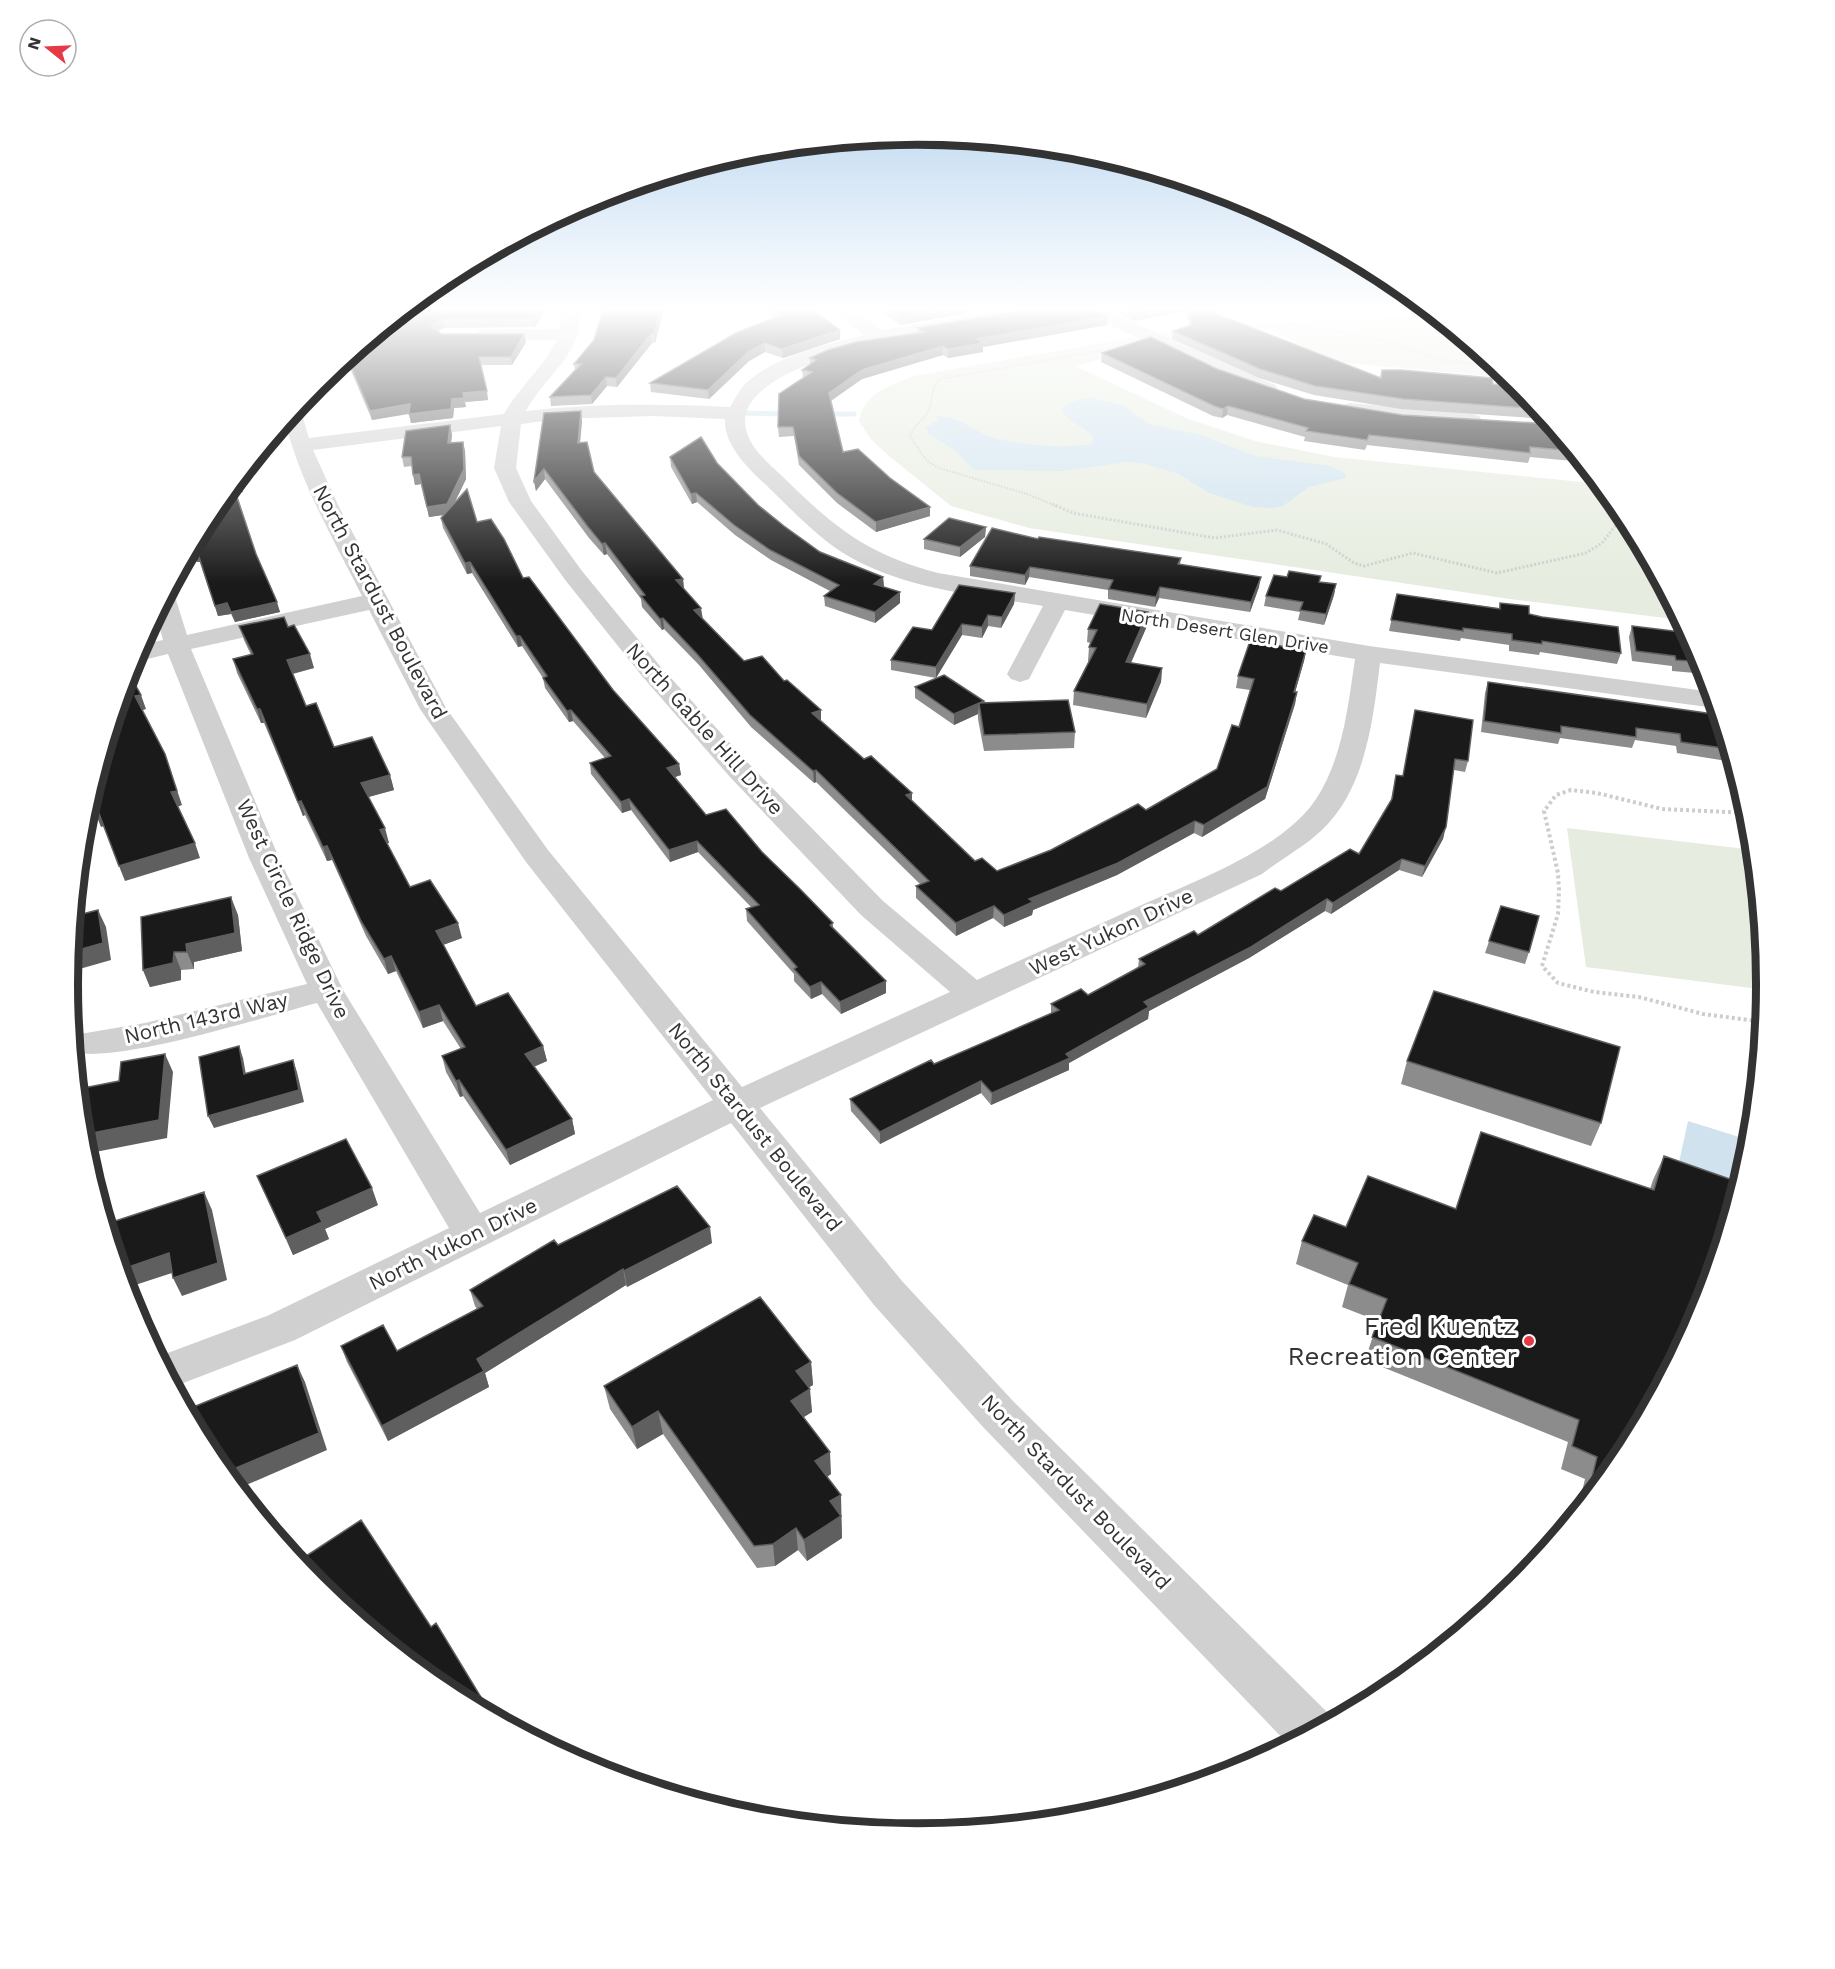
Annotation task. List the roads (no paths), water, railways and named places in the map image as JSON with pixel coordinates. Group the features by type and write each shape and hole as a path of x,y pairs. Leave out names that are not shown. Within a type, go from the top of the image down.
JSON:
{"street":[{"path":"512,418 522,399"},
{"path":"302,445 512,418 612,411 736,413 745,399"},
{"path":"1334,406 1490,422"},
{"name":"North Desert Glen Drive","path":"736,413 737,427 745,449 763,471 811,516 862,554 904,571 953,584 1058,603 1369,654 1706,699"},
{"name":"North Gable Hill Drive","path":"512,418 505,468 520,502 574,576 651,671 740,771 872,908 975,996"},
{"name":"North Stardust Boulevard","path":"295,421 302,445 328,507 433,709 537,856 888,1293 998,1414 1307,1728"},
{"path":"147,651 375,601"},
{"path":"1020,674 1058,603"},
{"name":"West Circle Ridge Drive","path":"167,610 177,645 264,858 326,990 473,1234"},
{"name":"West Yukon Drive","path":"737,1104 1251,867 1316,819 1347,771 1359,721 1369,654"},
{"name":"North 143rd Way","path":"86,1043 145,1035 326,990"},
{"name":"North Yukon Drive","path":"172,1369 281,1328 737,1104"}],"water":[{"path":"1083,399 1097,399 1122,405 1149,424 1201,435 1256,456 1330,466 1346,474 1345,478 1309,487 1283,506 1253,507 1209,493 1179,474 1142,463 1126,462 1064,471 974,470 956,451 929,434 926,427 939,420 936,416 944,416 992,437 1014,442 1054,446 1090,444 1094,438 1069,419 1062,410 1066,404"},
{"path":"1688,1121 1743,1138 1732,1184 1678,1167"}],"waterway":[{"path":"739,413 791,414"},
{"path":"823,414 854,414"}],"place":[{"name":"Fred Kuentz Recreation Center","path":"1529,1341"}]}
